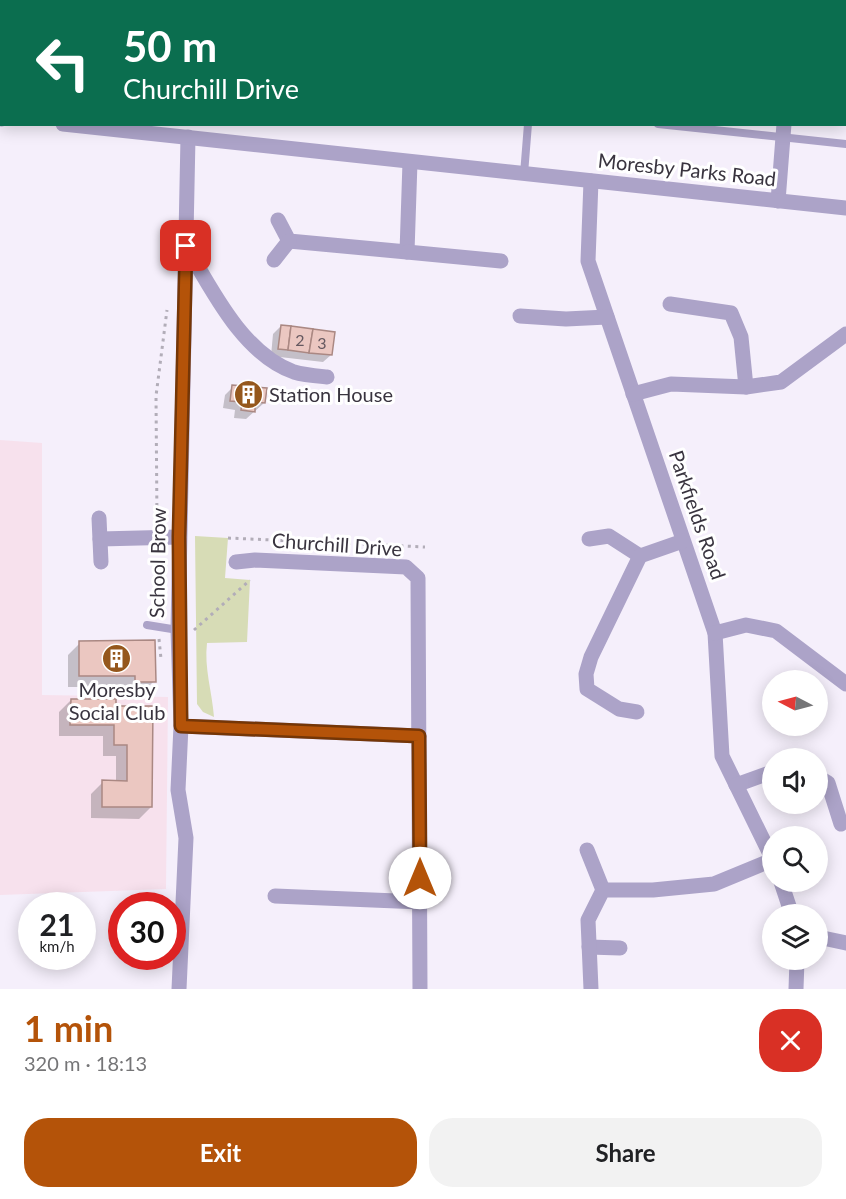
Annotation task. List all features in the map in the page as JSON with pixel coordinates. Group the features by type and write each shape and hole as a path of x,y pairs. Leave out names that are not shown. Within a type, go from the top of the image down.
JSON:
{"street":[{"name":"Moresby Parks Road","path":"82,126 846,208"},
{"path":"778,201 784,131"},
{"name":"School Brow","path":"179,989 186,838 178,790 181,726 179,537 188,137"},
{"path":"407,252 410,162"},
{"name":"Parkfields Road","path":"591,181 588,261 715,633 722,756 762,838"},
{"path":"278,220 289,241"},
{"path":"289,241 501,261"},
{"path":"274,260 289,241"},
{"path":"186,246 238,330 268,356 294,372 327,377"},
{"path":"670,304 731,313 741,337 746,387"},
{"path":"520,316 566,319 607,316"},
{"path":"633,394 671,384 746,387 781,382 846,334"},
{"path":"99,518 101,562"},
{"path":"589,539 609,536 640,556"},
{"path":"100,539 179,537"},
{"path":"636,712 619,709 587,689 586,674 640,556 683,541"},
{"name":"Churchill Drive","path":"236,562 255,560 406,567 418,578 420,989"},
{"path":"715,633 746,625 776,631 846,684"},
{"path":"181,726 419,736"},
{"path":"736,785 762,776"},
{"path":"828,783 842,824"},
{"path":"587,850 603,890 588,920 591,988"},
{"path":"603,890 653,890 714,884 762,863"},
{"path":"275,896 421,902"},
{"path":"828,939 846,943"},
{"path":"589,947 620,948"},
{"path":"796,989 797,970"}],"lane":[{"path":"524,174 528,126"},
{"path":"694,126 784,131 846,144"},
{"path":"147,625 157,626 179,637"}],"path":[{"path":"167,304 156,396 157,626 161,661 180,662"},
{"path":"228,538 425,547"},
{"path":"179,637 250,580"}],"shaded area":[{"path":"0,440 42,443 42,695 168,697 166,889 18,892 18,894 0,895"}],"green space":[{"path":"195,536 228,538 225,578 250,580 247,642 207,643 207,671 214,717 203,712 197,704"}],"building":[{"path":"281,325 291,326 288,350 278,349"},
{"path":"291,326 313,329 309,353 288,350"},
{"path":"313,329 335,332 332,355 309,353"},
{"name":"Station House","path":"232,385 267,388 265,403 255,402 255,412 241,410 242,402 230,401"},
{"name":"Moresby Social Club","path":"155,640 156,682 135,682 135,676 79,676 79,641"},
{"path":"71,699 116,699 116,706 153,706 152,807 102,807 102,780 127,781 127,745 114,745 114,725 70,725"}],"place":[{"name":"Station House","path":"248,395"},
{"name":"Moresby Social Club","path":"117,659"}],"route":[{"path":"186,246 178,630 181,726 419,736 420,878"}]}
